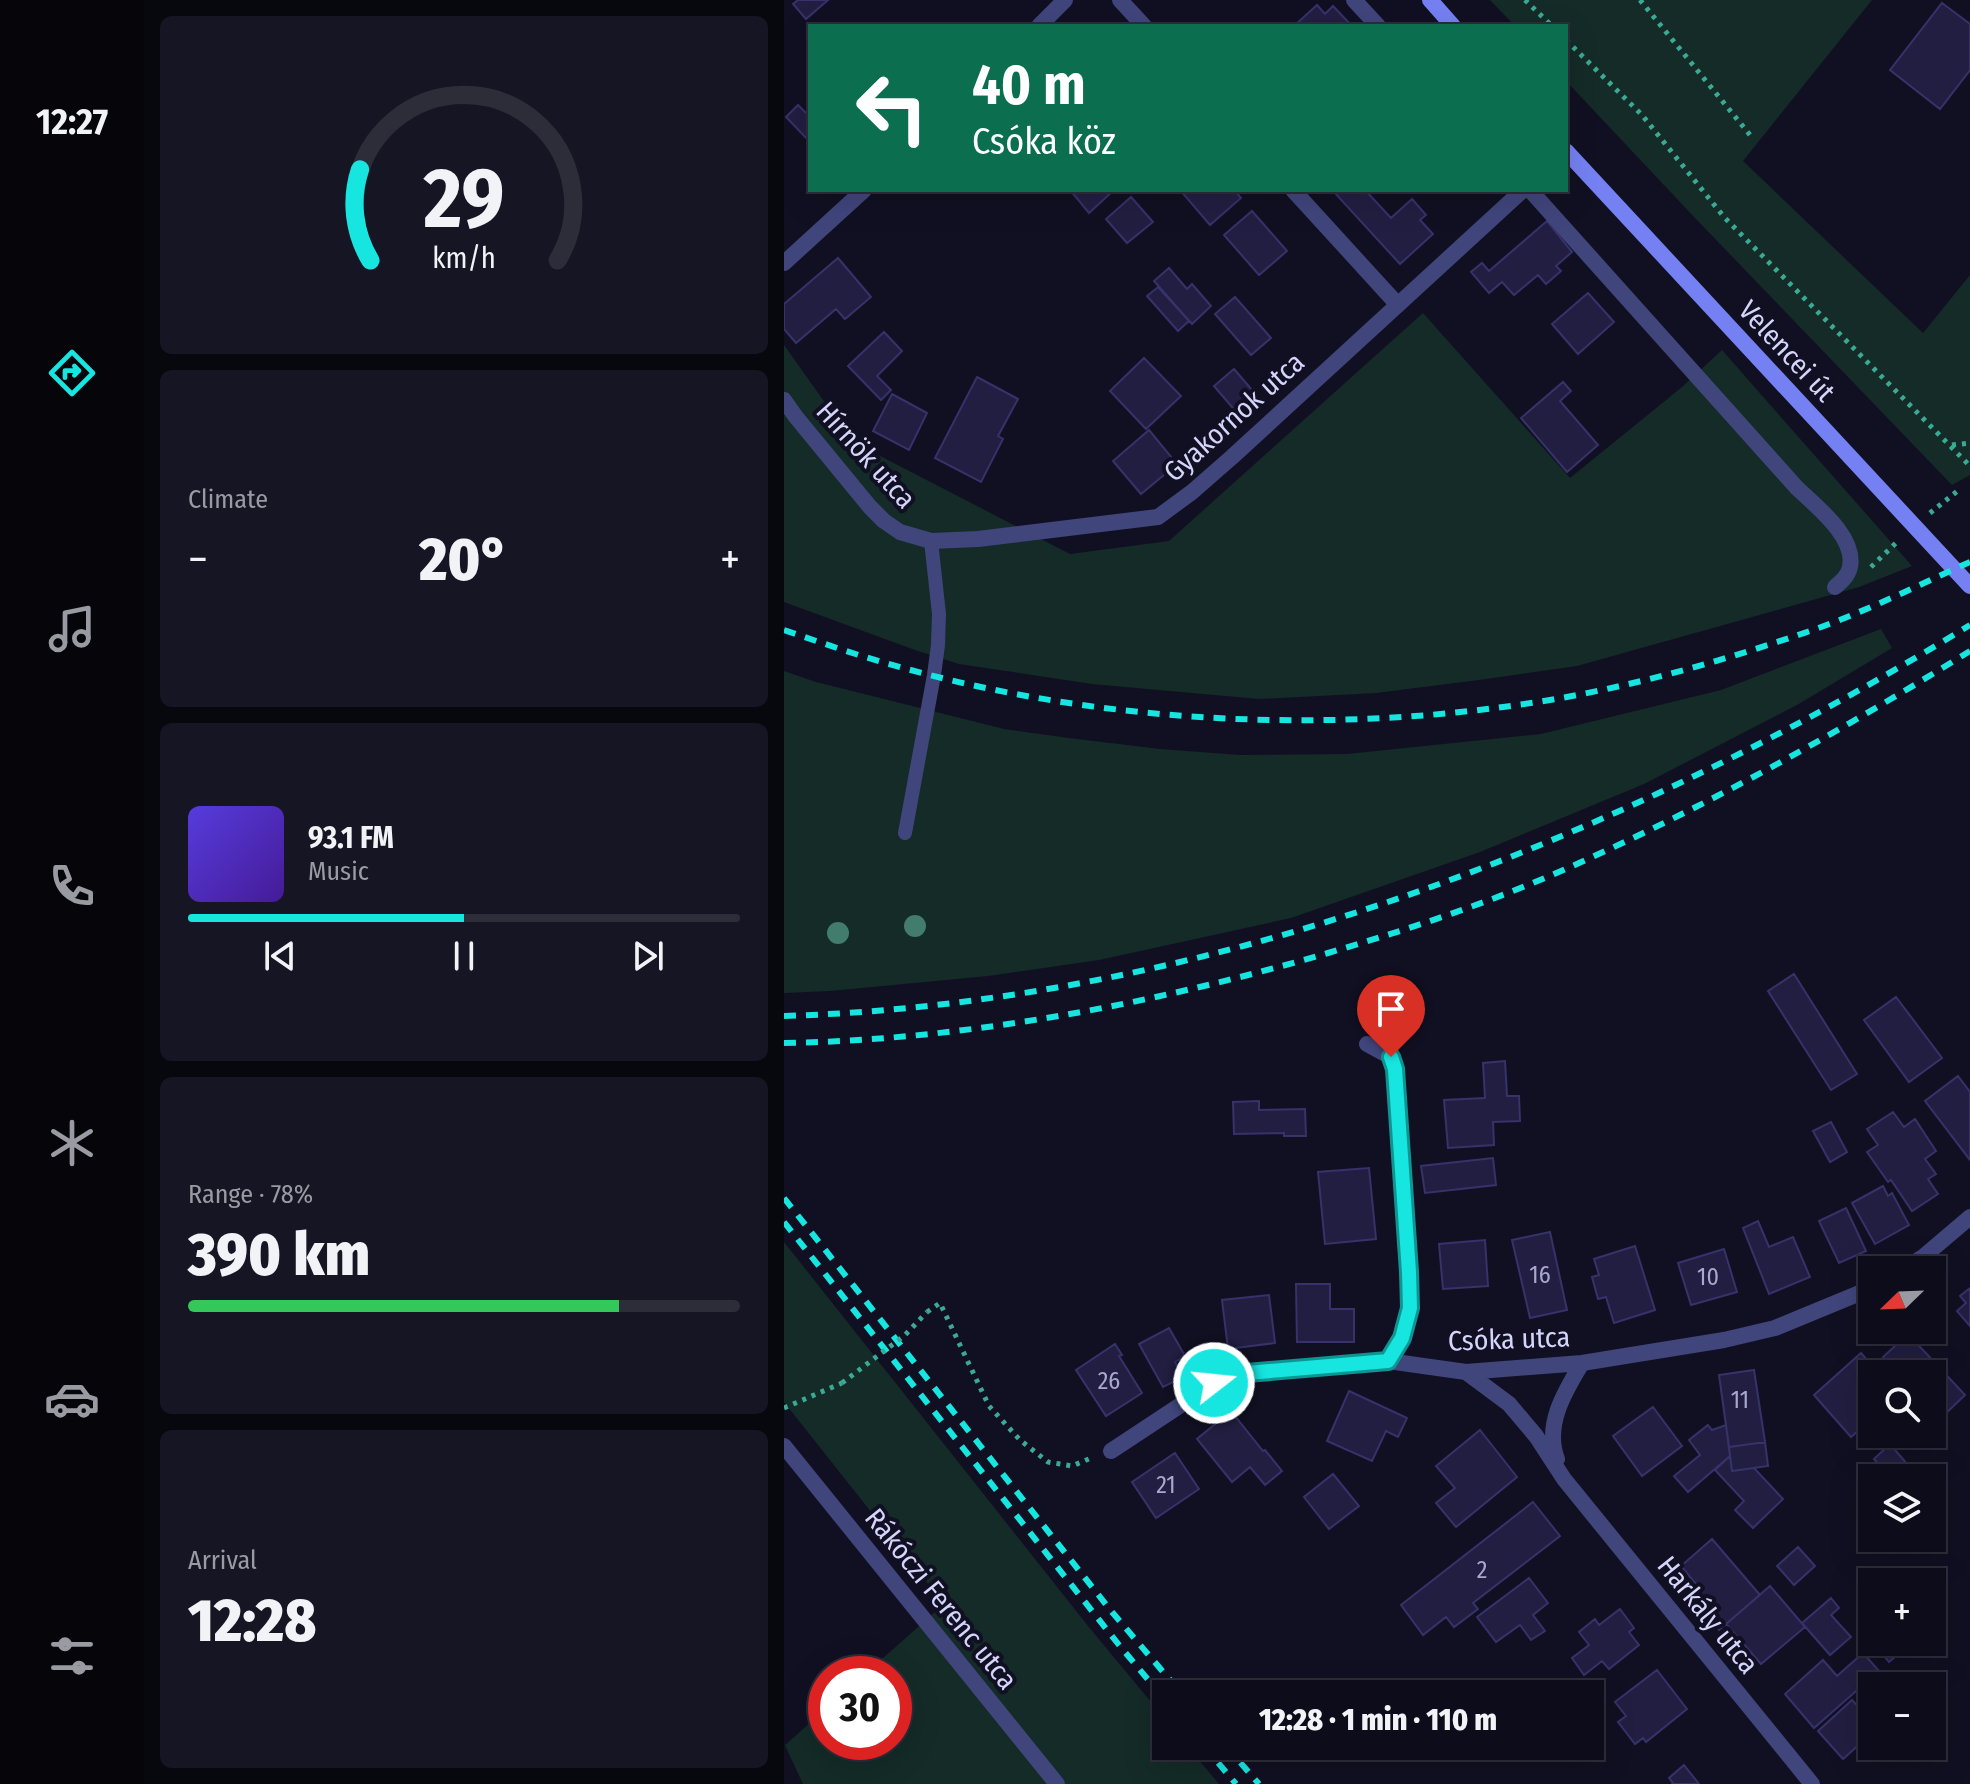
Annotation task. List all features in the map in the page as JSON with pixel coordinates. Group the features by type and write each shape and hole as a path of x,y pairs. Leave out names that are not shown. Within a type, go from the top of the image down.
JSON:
{"main road":[{"path":"1430,0 1451,24"},
{"name":"Velencei út","path":"1568,153 1970,586"}],"street":[{"path":"1041,24 1065,0"},
{"path":"1120,0 1142,24"},
{"path":"1354,0 1376,24"},
{"path":"784,263 862,192"},
{"path":"1295,192 1398,305"},
{"name":"Gyakornok utca","path":"924,539 978,539 1158,517 1212,475 1521,192"},
{"path":"1532,192 1843,536 1850,550 1850,566 1846,577 1835,587"},
{"name":"Hírnök utca","path":"784,400 884,521 900,532 924,539"},
{"path":"1367,1044 1391,1057 1395,1069 1407,1241 1410,1308 1402,1338 1388,1361"},
{"path":"1924,1256 1970,1217"},
{"name":"Csóka utca","path":"1111,1451 1214,1383 1247,1373 1388,1361 1466,1372 1582,1363 1724,1340 1775,1328 1858,1294"},
{"name":"Harkály utca","path":"1564,1479 1552,1448 1553,1426 1565,1392 1582,1363"},
{"name":"Harkály utca","path":"1466,1372 1509,1404 1536,1436 1564,1479 1812,1784"},
{"name":"Rákóczi Ferenc utca","path":"784,1446 1057,1784"}],"lane":[{"path":"905,833 938,645 939,614 924,539"}],"path":[{"path":"1525,0 1550,24"},
{"path":"1640,0 1750,135"},
{"path":"1568,42 1642,115 1724,217 1970,466"},
{"path":"1951,446 1970,443"},
{"path":"784,1408 842,1383 905,1335 940,1303 989,1406 1020,1440 1048,1462 1072,1466 1111,1451"}],"green space":[{"path":"1490,0 1872,0 1743,161 1923,333 1970,275 1970,475 1952,485 1568,83 1568,24 1513,24"},
{"path":"1423,313 1570,478 1682,387 1722,350 1912,566 1859,587 1577,666 1376,693 1259,699 1092,684 959,664 784,602 784,345 853,442 1070,554 1169,541"},
{"path":"1881,629 1892,648 1797,705 1644,784 1480,852 1291,918 1099,960 988,976 784,993 784,671 816,682 1004,729 1160,749 1240,755 1347,754 1541,734 1721,690"},
{"path":"784,1242 1152,1703 1152,1760 1199,1760 1219,1784 803,1784 785,1745 808,1725 808,1760 912,1760 912,1656 885,1656 944,1604 784,1402"}],"building":[{"path":"798,0 828,0 806,19 793,4"},
{"path":"1942,3 1970,24 1970,70 1940,109 1890,70"},
{"path":"1317,5 1325,14 1333,6 1350,24 1296,24"},
{"path":"798,105 808,115 808,140 786,117"},
{"path":"1072,192 1112,192 1089,213"},
{"path":"1182,192 1236,192 1241,198 1210,225"},
{"path":"1334,192 1367,192 1391,218 1412,199 1426,215 1420,220 1433,234 1400,264"},
{"path":"1131,197 1153,222 1127,243 1106,219"},
{"path":"1252,211 1287,251 1259,275 1224,235"},
{"path":"1547,221 1572,252 1556,266 1561,271 1546,284 1538,275 1514,295 1502,282 1489,293 1471,272 1482,263 1489,271"},
{"path":"838,258 871,297 845,319 836,309 796,343 784,329 784,304"},
{"path":"1169,268 1187,289 1192,284 1211,306 1192,324 1154,281"},
{"path":"1158,287 1189,321 1178,331 1147,296"},
{"path":"1588,293 1614,322 1578,354 1552,324"},
{"path":"1235,297 1271,338 1251,355 1215,314"},
{"path":"884,332 902,351 877,376 891,390 881,400 848,366"},
{"path":"1144,358 1181,396 1146,429 1110,391"},
{"path":"1234,369 1258,397 1238,414 1214,386"},
{"path":"977,377 1018,399 998,436 1003,439 981,482 935,458"},
{"path":"1563,382 1571,391 1560,401 1598,445 1567,472 1521,418"},
{"path":"892,394 927,413 909,450 873,431"},
{"path":"1149,430 1177,464 1141,494 1113,461"},
{"path":"1794,974 1857,1074 1831,1090 1768,991"},
{"path":"1896,997 1942,1058 1909,1082 1864,1020"},
{"path":"1505,1061 1507,1096 1519,1096 1520,1121 1493,1122 1494,1145 1448,1148 1444,1100 1485,1098 1483,1063"},
{"path":"1958,1076 1970,1092 1970,1160 1925,1101"},
{"path":"1259,1101 1259,1110 1305,1109 1306,1136 1234,1134 1233,1102"},
{"path":"1893,1112 1904,1127 1915,1119 1936,1151 1925,1159 1936,1174 1928,1179 1938,1194 1912,1211 1867,1152 1878,1145 1867,1129"},
{"path":"1831,1122 1847,1152 1830,1162 1813,1131"},
{"path":"1493,1158 1496,1185 1425,1193 1421,1166"},
{"path":"1369,1168 1376,1239 1325,1244 1318,1172"},
{"path":"1883,1186 1888,1196 1892,1193 1909,1225 1875,1244 1852,1203"},
{"path":"1846,1208 1866,1251 1839,1263 1819,1221"},
{"path":"1758,1221 1769,1247 1793,1237 1810,1277 1769,1294 1743,1228"},
{"path":"1550,1232 1567,1310 1530,1318 1512,1240"},
{"path":"1485,1240 1488,1286 1443,1289 1439,1244"},
{"path":"1635,1246 1655,1310 1614,1323 1606,1297 1598,1299 1592,1277 1599,1275 1594,1259"},
{"path":"1724,1249 1737,1292 1691,1305 1678,1263"},
{"path":"1296,1284 1330,1284 1330,1309 1354,1309 1354,1342 1297,1342"},
{"path":"1970,1288 1970,1326 1957,1311 1966,1303 1960,1296"},
{"path":"1269,1295 1275,1343 1228,1349 1222,1300"},
{"path":"1169,1328 1185,1356 1175,1362 1183,1377 1163,1387 1139,1344"},
{"path":"1115,1344 1142,1393 1106,1416 1076,1370"},
{"path":"1897,1344 1917,1344 1932,1360 1886,1360 1883,1357"},
{"path":"1861,1353 1867,1360 1858,1360 1858,1431 1851,1437 1814,1395"},
{"path":"1754,1370 1765,1442 1729,1447 1719,1375"},
{"path":"1946,1375 1965,1395 1946,1413"},
{"path":"1349,1391 1407,1418 1398,1437 1386,1431 1372,1461 1327,1441"},
{"path":"1653,1407 1682,1446 1642,1476 1613,1436"},
{"path":"1231,1411 1282,1471 1265,1485 1250,1467 1232,1482 1197,1439"},
{"path":"1708,1425 1712,1430 1726,1425 1730,1456 1688,1492 1674,1476 1700,1455 1689,1440"},
{"path":"1480,1430 1517,1477 1456,1527 1436,1503 1455,1488 1436,1466"},
{"path":"1765,1442 1768,1466 1732,1471 1729,1447"},
{"path":"1886,1448 1893,1448 1907,1464 1878,1464 1874,1459"},
{"path":"1175,1453 1199,1489 1156,1518 1132,1482"},
{"path":"1730,1456 1732,1471 1754,1468 1783,1499 1753,1528 1735,1510 1744,1501 1715,1470"},
{"path":"1333,1474 1359,1506 1329,1529 1304,1497"},
{"path":"1533,1502 1560,1536 1473,1603 1478,1609 1454,1627 1446,1617 1423,1635 1401,1605"},
{"path":"1712,1539 1760,1595 1719,1630 1693,1595 1700,1589 1681,1566"},
{"path":"1798,1547 1815,1566 1794,1585 1777,1566"},
{"path":"1529,1578 1548,1603 1533,1615 1545,1631 1531,1640 1520,1625 1496,1642 1477,1617"},
{"path":"1770,1586 1805,1627 1761,1664 1726,1624"},
{"path":"1831,1598 1839,1608 1831,1615 1851,1637 1830,1655 1802,1623"},
{"path":"1620,1609 1634,1628 1629,1632 1639,1645 1609,1669 1602,1661 1584,1675 1572,1658 1589,1645 1579,1632 1595,1619 1599,1625"},
{"path":"1860,1656 1866,1656 1879,1671 1858,1672 1858,1689 1814,1728 1785,1694 1823,1660 1837,1676"},
{"path":"1657,1670 1687,1709 1646,1742 1643,1738 1635,1744 1618,1722 1626,1716 1615,1702"},
{"path":"1852,1700 1858,1707 1858,1746 1843,1759 1818,1731"},
{"path":"1684,1765 1699,1784 1672,1784 1669,1778"}],"railway":[{"path":"784,630 860,656 979,687 1128,711 1279,720 1429,715 1579,695 1728,658 1823,626 1970,562"},
{"path":"784,1016 941,1004 1097,980 1250,944 1401,897 1549,841 1694,776 1834,704 1970,625"},
{"path":"784,1043 921,1035 1059,1016 1262,971 1423,923 1486,901 1630,840 1827,736 1970,651"},
{"path":"784,1198 1112,1612 1170,1680"},
{"path":"784,1222 1152,1684"},
{"path":"1216,1760 1236,1784"},
{"path":"1238,1760 1259,1784"}],"route":[{"path":"1214,1383 1247,1373 1388,1361 1402,1338 1410,1308 1409,1272 1395,1069 1391,1057"}]}
